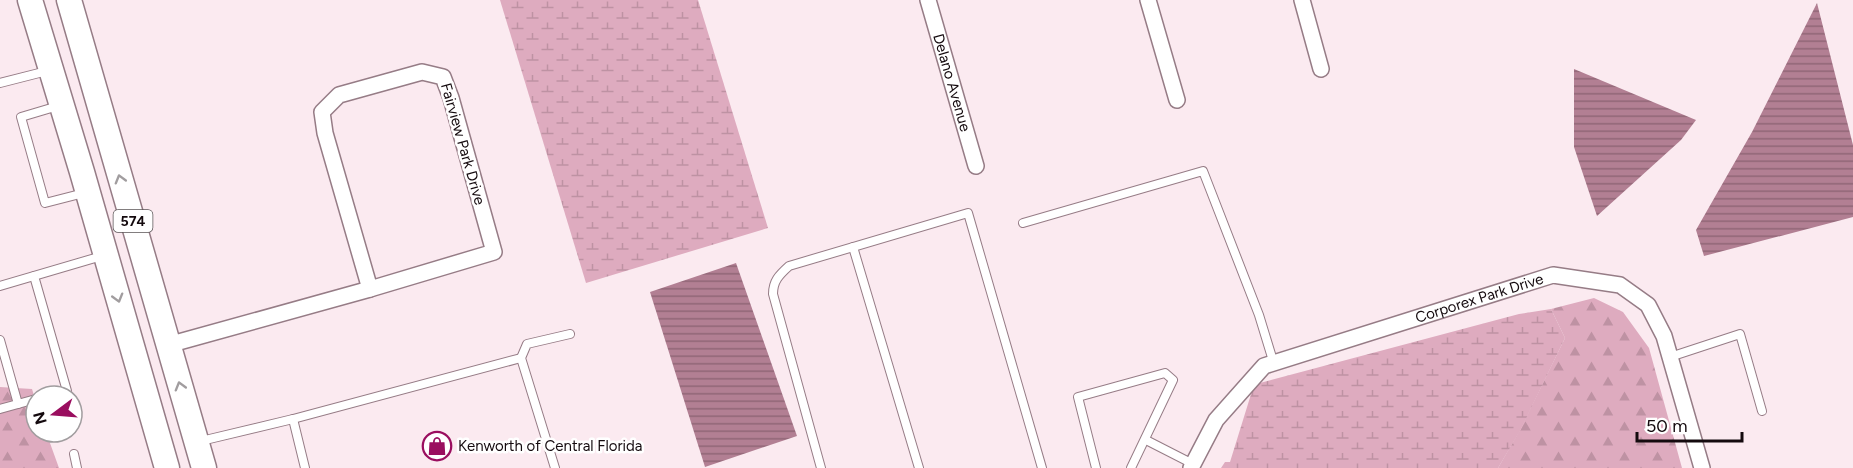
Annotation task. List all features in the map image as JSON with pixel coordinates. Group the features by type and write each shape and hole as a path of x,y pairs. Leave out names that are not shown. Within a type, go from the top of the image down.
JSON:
{"main road":[{"path":"30,0 167,468"},
{"name":"574","path":"69,0 204,468"},
{"path":"152,413 196,442 181,468"}],"street":[{"name":"Delano Avenue","path":"928,0 976,166"},
{"path":"1149,0 1177,100"},
{"path":"1302,0 1321,69"},
{"name":"Fairview Park Drive","path":"168,345 370,289 494,252 451,98 443,77 422,72 339,95 322,112 370,289"},
{"name":"Corporex Park Drive","path":"1192,466 1216,420 1264,366 1553,275 1620,285 1648,305 1664,336 1702,468"}],"lane":[{"path":"0,83 51,69"},
{"path":"62,105 21,117 45,203 88,192"},
{"path":"1023,223 1203,171 1259,315 1274,364"},
{"path":"821,468 773,294 773,285 779,275 789,266 968,213 1042,468"},
{"path":"853,247 919,468"},
{"path":"0,286 106,255"},
{"path":"34,276 65,384"},
{"path":"555,468 521,358 527,344 570,334"},
{"path":"1670,357 1740,334 1762,411"},
{"path":"0,340 18,404"},
{"path":"196,442 521,358"},
{"path":"1096,468 1078,397 1165,373 1173,380 1131,468"},
{"path":"0,408 24,402"},
{"path":"292,419 305,468"},
{"path":"1146,440 1192,466"},
{"path":"74,454 77,468"}],"green space":[{"path":"500,0 698,0 768,228 586,283"},
{"path":"1594,298 1623,312 1649,348 1682,468 1498,468 1520,430 1565,338 1551,309"},
{"path":"1551,309 1565,338 1520,431 1498,468 1221,468 1225,462 1230,462 1252,391 1260,383 1519,314"},
{"path":"0,387 24,388 24,444 50,444 59,468 0,468"}],"shaded area":[{"path":"1817,3 1853,145 1853,217 1704,256 1696,230 1752,132"},
{"path":"1574,69 1696,120 1681,140 1597,216 1574,147"},
{"path":"736,263 797,436 705,467 650,292"}],"place":[{"name":"Kenworth of Central Florida","path":"437,446"}]}
